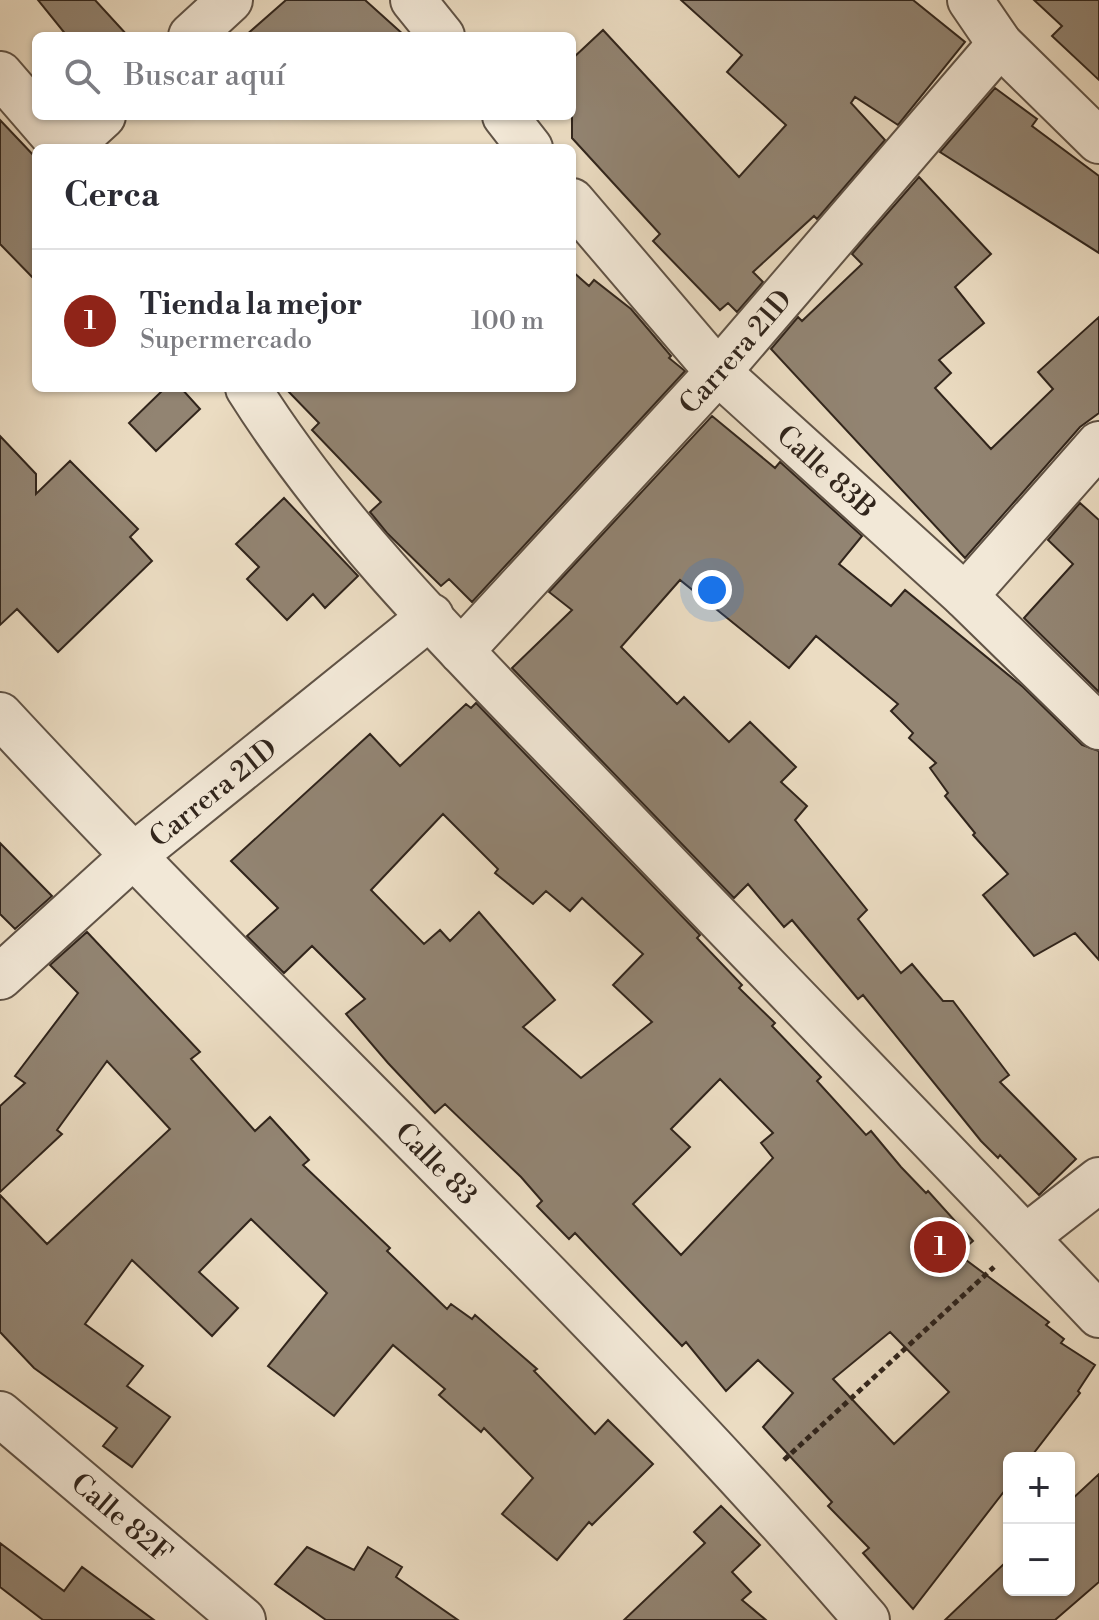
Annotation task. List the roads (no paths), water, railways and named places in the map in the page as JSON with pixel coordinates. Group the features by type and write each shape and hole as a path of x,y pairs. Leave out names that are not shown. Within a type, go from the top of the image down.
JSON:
{"street":[{"path":"195,32 230,0"},
{"path":"413,0 439,32"},
{"path":"970,0 1000,44 1099,141"},
{"name":"Carrera 21D","path":"461,651 718,372 1000,44"},
{"path":"0,74 32,110"},
{"path":"41,120 62,144"},
{"path":"71,144 98,120"},
{"path":"508,120 527,144"},
{"name":"Calle 83B","path":"576,206 718,372 965,596 1099,727"},
{"path":"251,392 272,426 357,535 461,651 1099,1315"},
{"path":"965,596 1099,444"},
{"name":"Carrera 21D","path":"0,977 132,857 431,616"},
{"name":"Calle 83","path":"0,715 132,857 754,1488 867,1620"},
{"path":"1026,1237 1099,1180"},
{"name":"Calle 82F","path":"0,1414 243,1620"}],"place":[{"name":"Tienda la mejor","path":"940,1247"}]}
